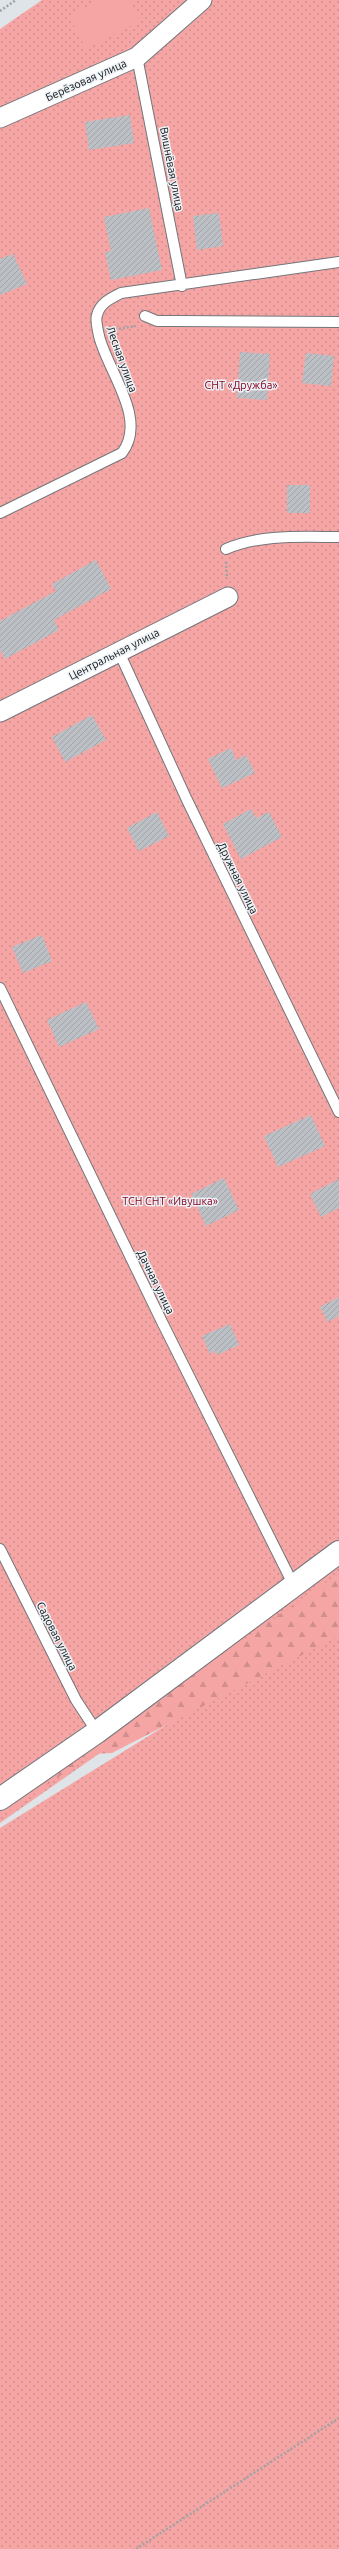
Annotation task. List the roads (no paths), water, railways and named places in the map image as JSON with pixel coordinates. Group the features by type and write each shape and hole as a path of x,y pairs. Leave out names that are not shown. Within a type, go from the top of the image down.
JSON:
{"street":[{"name":"Берёзовая улица","path":"0,118 137,57 202,0"},
{"name":"Центральная улица","path":"0,712 228,597"},
{"path":"0,1799 96,1732 293,1584 339,1552"}],"lane":[{"name":"Вишнёвая улица","path":"137,57 182,286"},
{"name":"Лесная улица","path":"0,514 122,453 130,443 132,421 98,331 96,316 102,305 110,298 121,294 339,262"},
{"path":"149,317 175,321 339,322"},
{"path":"226,549 238,544 268,538 339,537"},
{"name":"Дружная улица","path":"119,652 187,800 339,1112"},
{"name":"Дачная улица","path":"0,988 162,1322 293,1584"},
{"name":"Садовая улица","path":"0,1549 76,1700 96,1732"}],"park label":[{"name":"СНТ «Дружба»","path":"241,385"},
{"name":"ТСН СНТ «Ивушка»","path":"170,1201"}]}
